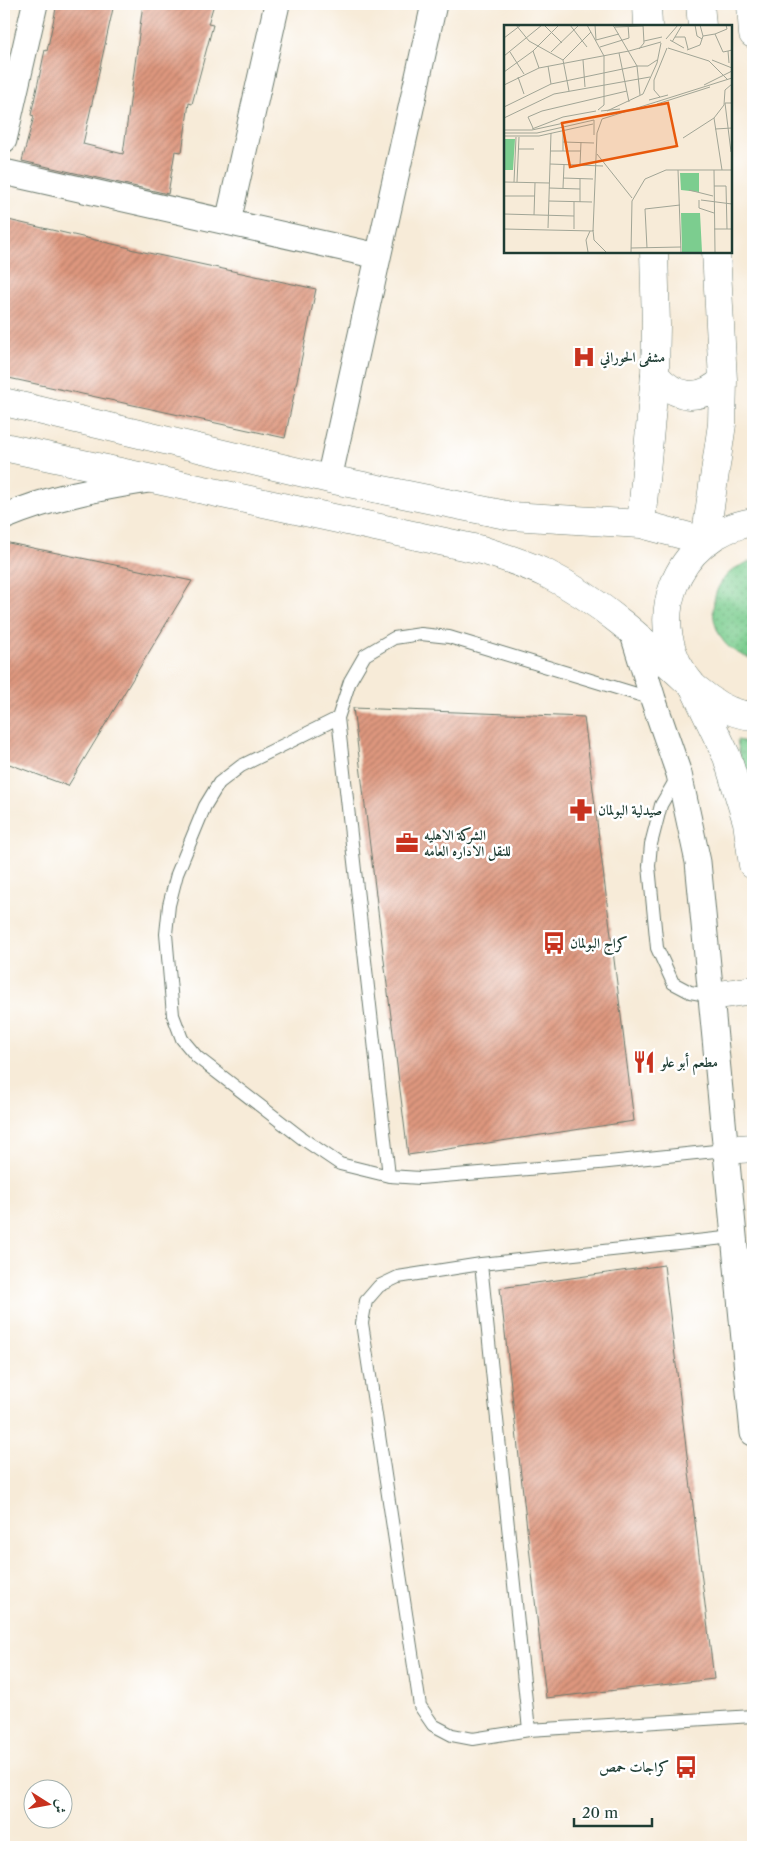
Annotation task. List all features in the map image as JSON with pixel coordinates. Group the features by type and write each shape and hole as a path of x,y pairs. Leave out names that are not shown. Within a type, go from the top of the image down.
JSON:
{"main road":[{"path":"647,4 648,25"},
{"path":"700,4 702,25"},
{"path":"752,4 753,34"},
{"path":"641,524 655,375 654,252"},
{"path":"705,541 722,424 723,380 716,252"},
{"path":"655,375 672,390 682,394 694,395 705,393 715,388 723,380"},
{"path":"4,402 329,479 511,516 641,524 705,541"},
{"path":"4,447 482,550 515,560 547,574 598,605 632,631 717,705 746,716 753,716"},
{"path":"753,522 727,528 705,541 682,565 669,595 667,628 675,659 693,686 728,757 747,822 753,865"},
{"path":"712,996 753,990"},
{"path":"726,1150 753,1148"}],"street":[{"path":"4,140 36,4"},
{"path":"228,222 277,4"},
{"path":"329,479 434,4"},
{"path":"4,172 378,256"},
{"path":"4,517 50,499 152,480"},
{"path":"632,631 678,774 698,862 753,1433"}],"lane":[{"path":"389,1176 338,718 350,681 365,655 394,638 421,634 449,638 653,699"},
{"path":"338,718 241,766 219,783 204,806 177,874 169,905 166,934 173,1015 182,1039 197,1057 303,1139 340,1164 389,1176 430,1177 726,1150"},
{"path":"678,774 661,805 651,844 649,866 657,948 673,983 690,992 712,996"},
{"path":"734,1237 481,1264 398,1277 380,1286 366,1301 362,1323 420,1706 433,1725 452,1735 472,1738 529,1730 753,1716"},
{"path":"481,1264 529,1730"}],"green space":[{"path":"748,562 753,562 753,659 737,653 724,642 715,623 713,613 716,594 720,584 734,569"},
{"path":"737,740 753,743 753,826"}],"building":[{"path":"57,4 114,4 83,144 123,154 143,4 214,4 208,24 213,25 192,104 189,103 182,152 175,151 168,194 22,161 34,116 31,115"},
{"path":"4,219 130,249 316,289 285,438 4,377"},
{"path":"4,542 192,581 68,786 4,762"},
{"path":"353,708 584,717 634,1121 408,1155"},
{"path":"664,1265 714,1679 546,1698 500,1288"}],"place":[{"name":"مشفى الحوراني","path":"584,357"},
{"name":"صيدلية البولمان","path":"581,810"},
{"name":"الشركة الاهليه للنقل الاداره العامه","path":"407,843"},
{"name":"كراج البولمان","path":"554,943"},
{"name":"مطعم أبو علو","path":"644,1062"},
{"name":"كراجات حمص","path":"686,1767"}]}
